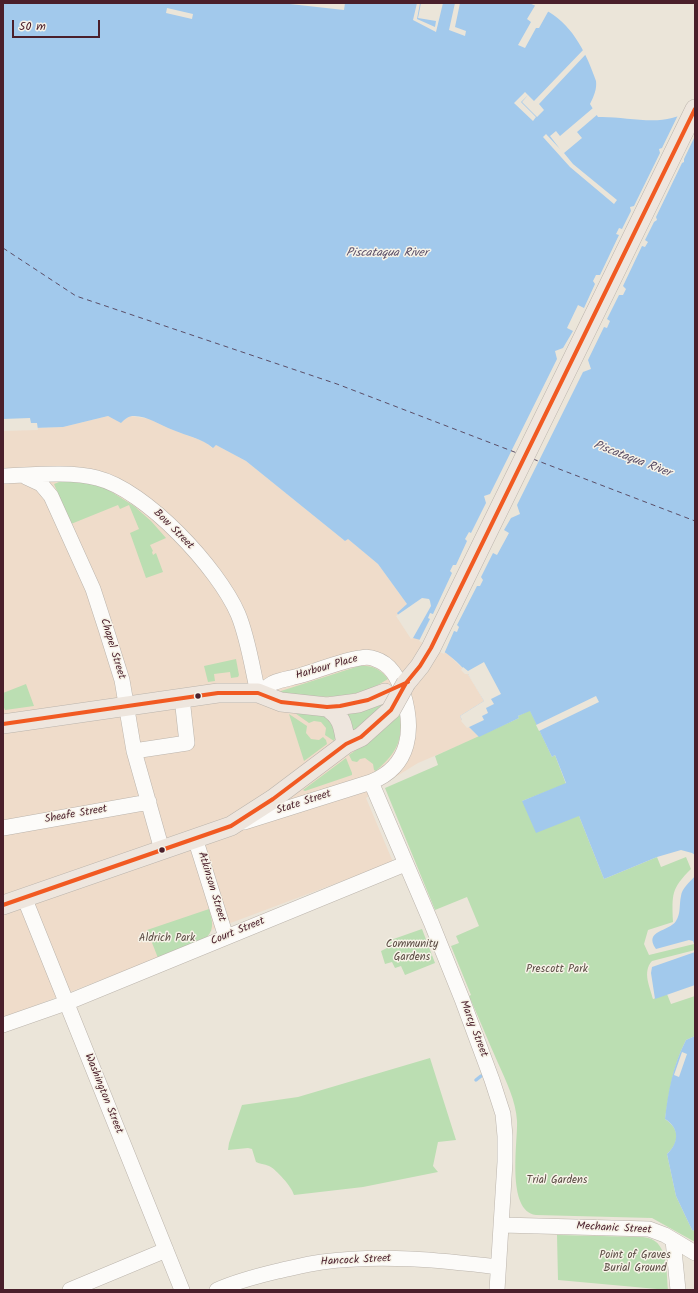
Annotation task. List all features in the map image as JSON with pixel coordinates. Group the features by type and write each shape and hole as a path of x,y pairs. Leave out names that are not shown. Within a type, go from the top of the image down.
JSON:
{"main road":[{"path":"231,826 273,799 346,744 361,736 388,702 400,678 420,666 431,648 695,109"},
{"path":"3,724 218,693 258,693 281,702 327,707 358,703 388,702"},
{"path":"327,707 342,721 346,744"},
{"name":"State Street","path":"3,905 231,826"}],"street":[{"name":"Bow Street","path":"10,476 73,475 95,477 111,482 126,490 157,514 194,551 228,594 242,626 258,693"},
{"name":"Chapel Street","path":"10,476 27,477 37,481 45,487 51,496 93,589 122,680 134,751 162,850"},
{"name":"Harbour Place","path":"258,693 274,683 360,658 375,659 386,665 400,678"},
{"name":"State Street","path":"231,826 371,782 380,777 396,764 402,756 408,739 409,721 400,678"},
{"path":"134,751 187,743 182,698"},
{"name":"Marcy Street","path":"371,782 461,997 502,1109 506,1136 506,1162 497,1290"},
{"name":"Sheafe Street","path":"3,828 149,802"},
{"name":"Atkinson Street","path":"196,838 226,937"},
{"name":"Court Street","path":"3,1025 66,1003 405,864"},
{"name":"Washington Street","path":"24,897 182,1290"},
{"name":"Mechanic Street","path":"502,1226 644,1228 657,1231 695,1253"},
{"path":"673,1240 678,1290"},
{"path":"70,1290 166,1250"},
{"name":"Hancock Street","path":"217,1290 233,1283 255,1277 301,1266 339,1260 377,1258 419,1259 498,1267"}],"shaded area":[{"path":"108,416 121,422 130,416 150,419 168,428 205,442 212,448 216,445 246,461 345,541 347,538 378,564 407,604 422,640 448,654 467,673 484,701 460,716 462,720 479,737 418,763 384,784 366,798 393,862 212,930 207,937 158,958 3,1018 3,429 63,427"}],"green space":[{"path":"64,480 94,481 134,506 151,521 166,538 150,545 153,555 156,553 163,572 146,578 130,533 139,529 129,505 120,509 118,505 71,524 54,484"},
{"path":"236,659 239,675 238,677 231,678 230,672 214,674 215,681 208,682 204,666"},
{"path":"359,666 375,668 388,679 375,686 350,695 324,697 282,694 281,691"},
{"path":"26,684 34,706 5,710 3,705 3,693"},
{"path":"382,704 384,705 371,719 353,731 349,713"},
{"name":"Prescott Park","path":"530,710 552,757 555,755 566,784 522,801 579,816 604,879 657,857 661,867 686,857 691,869 684,876 674,892 673,922 648,930 644,944 649,955 694,944 695,950 652,961 649,965 647,975 653,999 667,994 671,1004 695,996 695,1036 686,1040 678,1059 670,1089 665,1119 676,1131 676,1140 667,1154 676,1196 692,1230 695,1231 695,1242 652,1218 536,1215 527,1211 521,1202 517,1189 517,1121 513,1099 469,996 471,995 451,946 459,943 456,936 479,926 467,897 435,910 385,788 438,765 435,756 519,718 518,716"},
{"path":"292,711 321,714 330,720 336,736 334,741 325,735 326,728 321,722 314,721 309,723"},
{"path":"289,714 307,726 306,733 311,739 319,740 323,737 326,740 327,744 304,761"},
{"path":"400,715 401,724 397,746 383,765 376,771 374,770 373,764 365,758 360,759 357,762 352,761 349,755 380,733"},
{"path":"346,758 352,775 305,791 303,790"},
{"name":"Aldrich Park","path":"209,909 212,927 210,934 207,937 158,958 147,930"},
{"name":"Community Gardens","path":"422,929 435,963 405,975 401,966 395,968 392,962 385,964 381,951 387,948 385,942"},
{"path":"430,1058 456,1140 438,1142 433,1166 438,1172 363,1187 294,1195 287,1183 276,1171 269,1166 256,1162 252,1149 228,1150 242,1105 298,1097"},
{"name":"Point of Graves Burial Ground","path":"557,1235 643,1237 651,1239 658,1243 662,1249 666,1265 668,1290 558,1280"}],"water":[{"name":"Piscataqua River","path":"3,3 529,3 558,18 566,25 578,42 584,52 596,81 595,92 590,104 598,117 663,120 695,109 695,855 681,850 657,857 604,879 579,816 536,833 522,801 566,783 555,755 552,757 530,711 518,716 519,718 479,737 462,720 460,716 484,701 468,674 457,662 436,647 413,638 397,613 407,604 378,564 348,539 345,541 246,461 216,445 213,448 199,439 137,416 129,417 121,423 108,416 63,427 3,429"},
{"path":"695,876 695,947 693,941 689,940 656,949 653,943 653,938 658,932 673,925 676,921 678,918 682,893"},
{"path":"695,952 695,985 655,999 651,973 652,967"},
{"path":"695,1036 695,1231 692,1230 676,1196 667,1154 674,1145 676,1136 673,1127 665,1119 674,1069 681,1049 686,1040"}],"pier":[{"path":"281,3 345,3 344,10"},
{"path":"417,3 420,3 417,19 435,27 436,21 418,18 421,3 443,3 436,32 413,20"},
{"path":"455,3 460,3 455,27 466,31 465,36 449,30"},
{"path":"536,4 549,10 539,28 536,28 525,48 518,45 531,22 527,19"},
{"path":"167,8 193,14 192,19 166,13"},
{"path":"585,48 587,53 539,104 544,110 537,117 522,102 528,95 534,101"},
{"path":"525,92 528,95 521,102 536,117 533,121 514,103"},
{"path":"695,107 695,136 684,162 682,163 656,217 657,220 654,222 645,240 648,242 645,247 642,246 623,286 626,289 623,295 619,295 607,319 610,321 607,328 604,327 588,360 591,369 583,372 517,505 520,514 511,518 504,530 509,533 497,555 493,553 481,577 483,580 480,586 477,586 457,625 459,627 457,632 454,631 444,654 419,641 430,619 428,618 430,613 433,614 452,573 450,571 453,565 456,565 467,541 465,539 469,532 471,533 486,503 484,496 490,494 557,359 555,351 563,348 573,331 567,328 578,305 584,308 595,284 593,281 596,275 600,275 619,235 616,234 619,228 622,229 631,211 630,207 634,206 660,153 659,149 662,148 679,113"},
{"path":"593,108 598,114 577,132 582,138 564,153 573,164 617,200 614,204 570,167 543,137 546,134 560,149 550,136 556,131 560,136"},
{"path":"30,418 31,423 37,423 38,430 3,431 3,419"},
{"path":"422,598 429,599 431,606 411,639 396,616"},
{"path":"484,662 501,694 491,699 494,704 486,708 488,713 482,716 484,720 467,728 461,721 460,716 484,701 468,674 465,674 461,670 463,667 468,671"},
{"path":"596,696 599,702 539,731 536,725"},
{"path":"682,1052 687,1054 679,1077 674,1075"}],"waterway":[{"path":"476,1080 481,1076"}],"ferry route":[{"path":"3,248 76,296 337,384 517,453"},
{"path":"533,459 695,521"}],"transit line":[{"path":"3,905 231,826 273,799 346,744 361,737 391,710 406,683 420,666 431,648 695,109"},
{"path":"3,724 218,693 258,693 281,702 327,707 340,706 368,700 408,682"}],"park label":[{"name":"Trial Gardens","path":"557,1181"}]}
